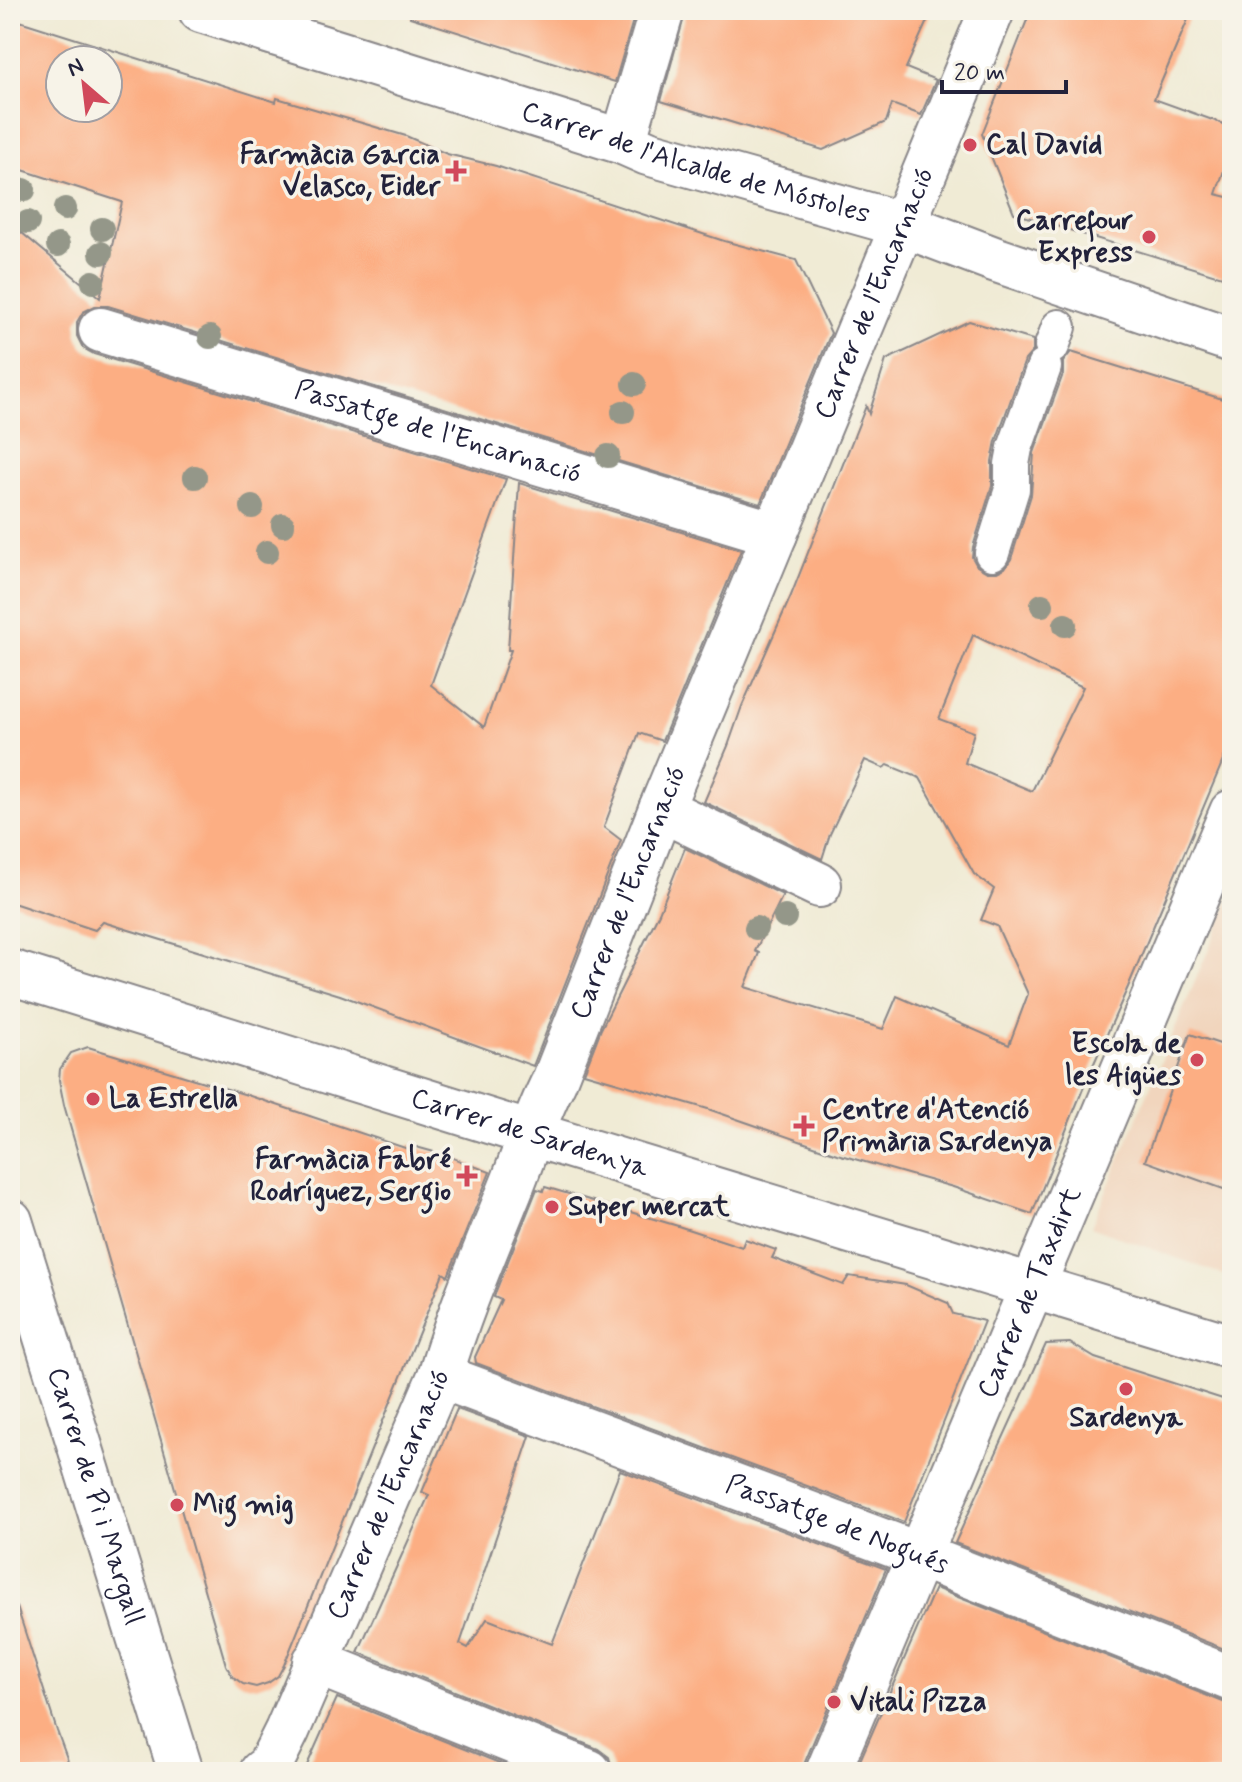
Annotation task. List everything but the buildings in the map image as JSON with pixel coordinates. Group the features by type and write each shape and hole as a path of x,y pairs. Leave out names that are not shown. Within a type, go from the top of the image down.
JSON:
{"street":[{"name":"Carrer de l'Alcalde de Móstoles","path":"201,10 623,142 648,153 904,225 1232,340"},
{"path":"623,142 662,10"},
{"name":"Carrer de l'Encarnació","path":"262,1772 269,1767 287,1731 440,1376 454,1330 537,1115 554,1081 661,809 992,10"},
{"name":"Passatge de l'Encarnació","path":"101,330 775,534"},
{"path":"992,553 1012,489 1015,448 1052,347"},
{"path":"661,809 819,885"},
{"name":"Carrer de Taxdirt","path":"828,1772 1232,812"},
{"name":"Carrer de Sardenya","path":"10,972 1232,1347"},
{"name":"Carrer de Pi i Margall","path":"10,1221 181,1772"},
{"name":"Passatge de Nogués","path":"440,1376 919,1556 1232,1679"},
{"path":"315,1662 589,1772"}],"shaded area":[{"name":"Escola de les Aigües","path":"1232,894 1232,1278 1091,1227"}],"place":[{"name":"Cal David","path":"970,145"},
{"name":"Farmàcia Garcia Velasco, Eider","path":"456,171"},
{"name":"Carrefour Express","path":"1149,237"},
{"name":"Escola de les Aigües","path":"1197,1060"},
{"name":"La Estrella","path":"93,1099"},
{"name":"Centre d'Atenció Primària Sardenya","path":"804,1126"},
{"name":"Farmàcia Fabré Rodríguez, Sergio","path":"467,1176"},
{"name":"Super mercat","path":"552,1207"},
{"name":"Sardenya","path":"1126,1389"},
{"name":"Mig mig","path":"177,1505"},
{"name":"Vitali Pizza","path":"834,1702"}]}
